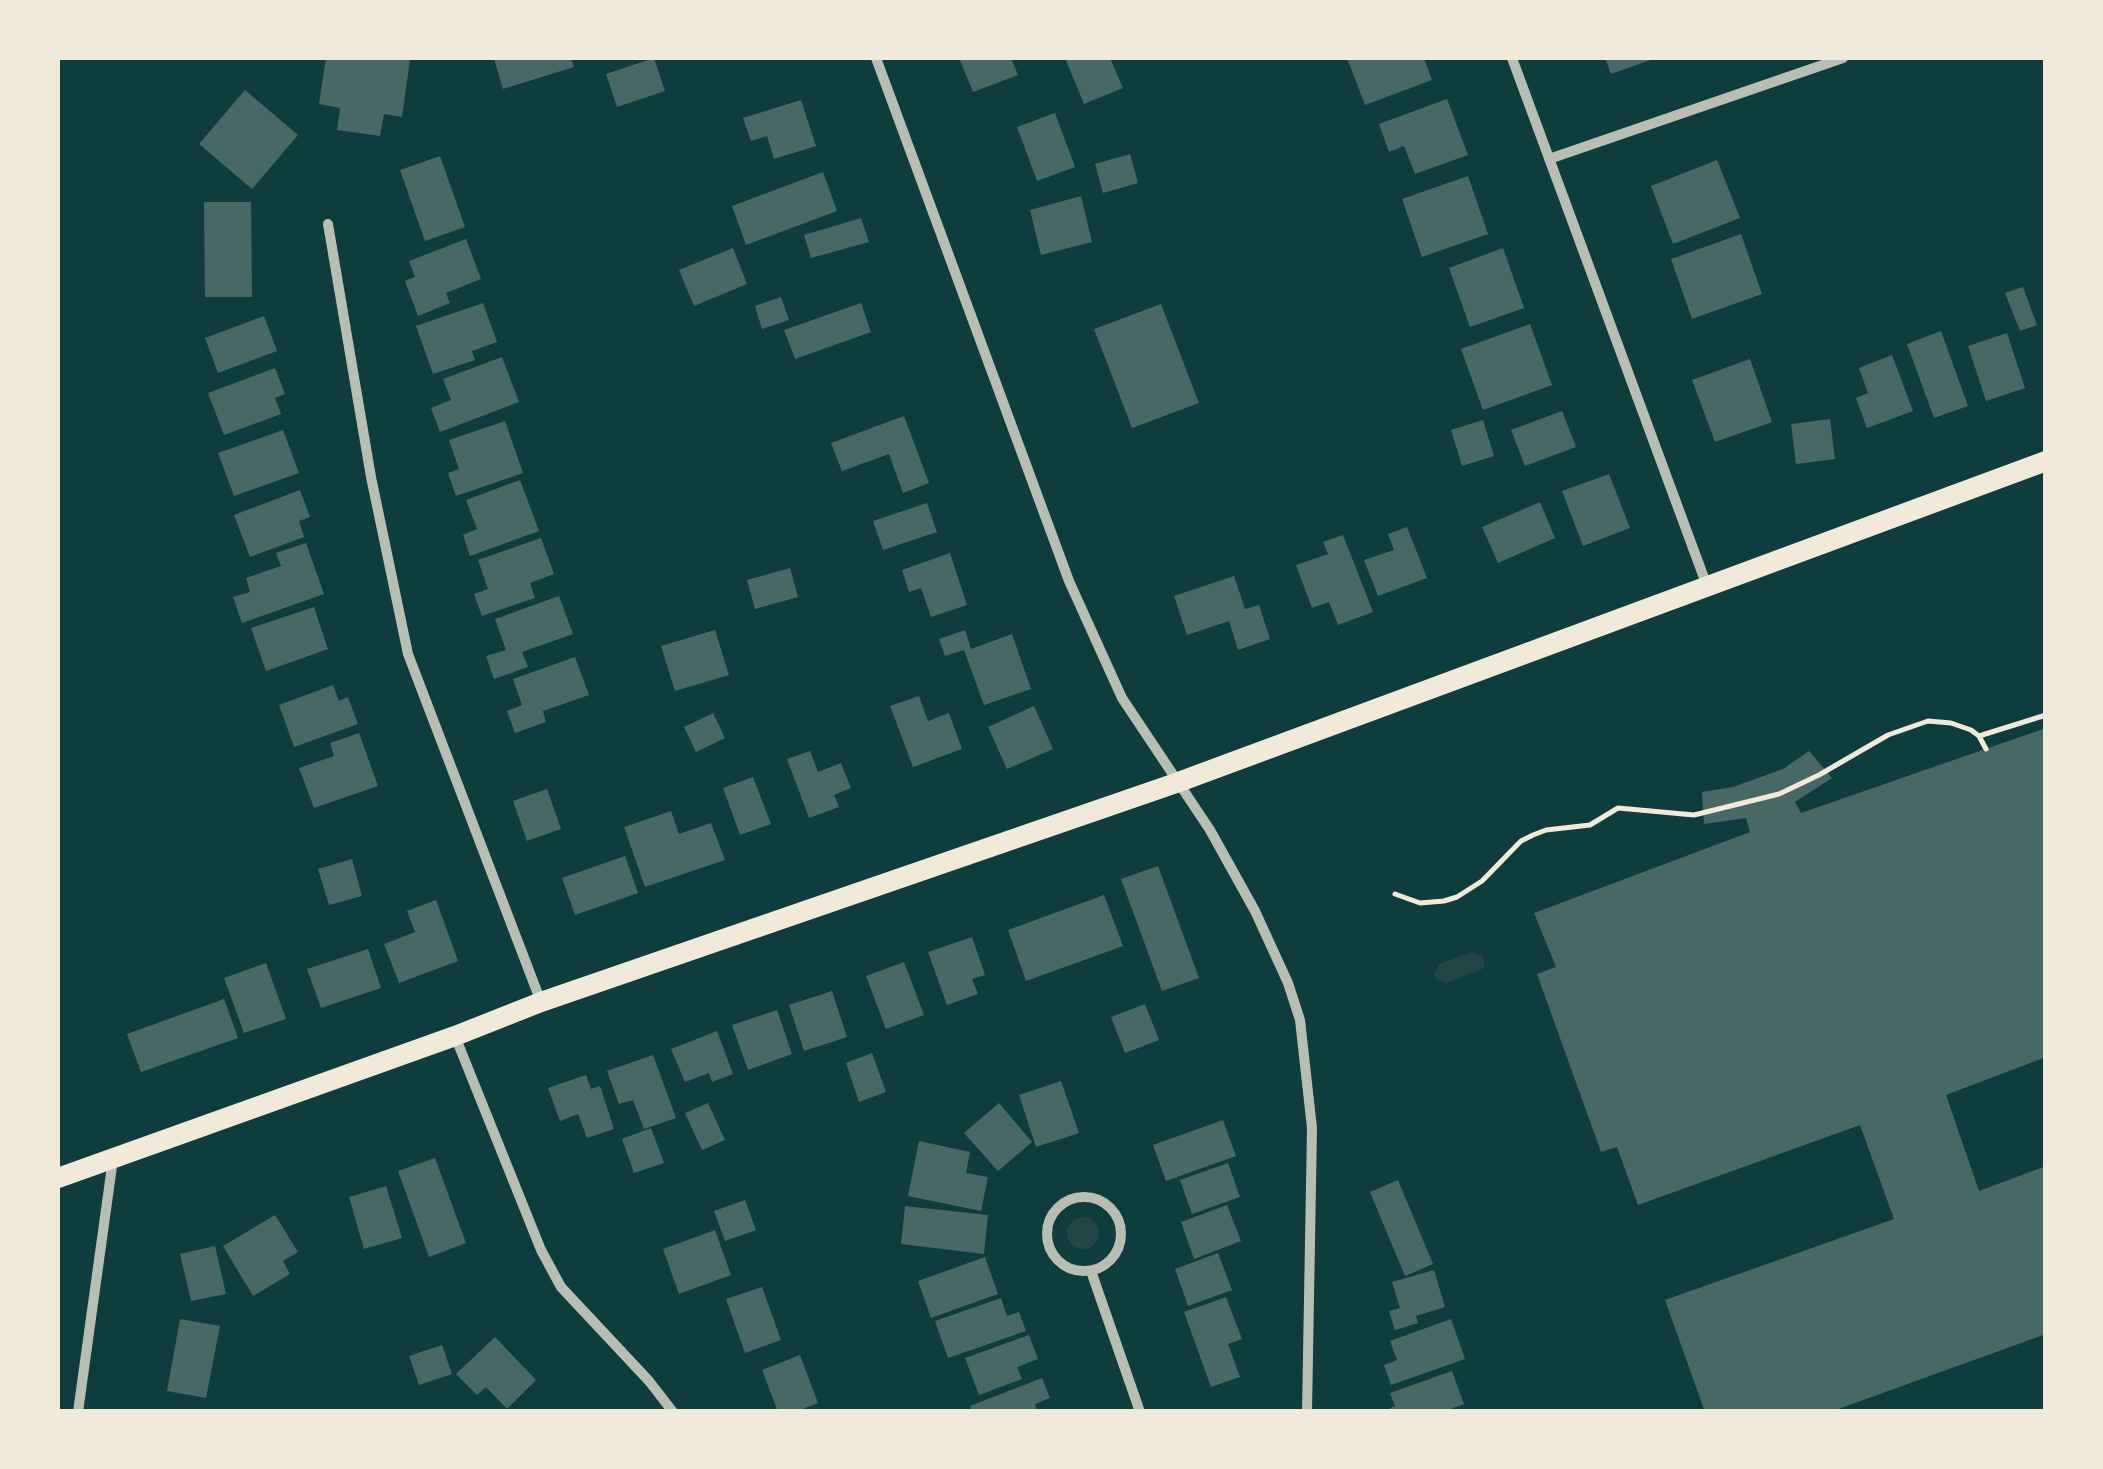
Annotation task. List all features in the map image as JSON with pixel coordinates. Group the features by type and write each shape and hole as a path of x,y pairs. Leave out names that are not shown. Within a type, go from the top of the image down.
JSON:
{"main road":[{"path":"58,1178 541,1002 1176,783 2046,461"}],"street":[{"path":"876,58 1068,581 1122,698 1210,830 1255,911 1288,982 1300,1020 1312,1128 1307,1412"},
{"path":"1512,58 1707,586"},
{"path":"1549,159 1843,58"},
{"path":"328,224 371,477 408,654 541,1002"},
{"path":"454,1036 541,1250 561,1287 673,1412"},
{"path":"78,1412 113,1158"},
{"path":"1072,1199 1096,1199 1106,1205 1120,1225 1118,1249 1102,1267 1090,1271 1067,1267 1057,1260 1047,1238 1053,1214 1072,1199"},
{"path":"1090,1271 1140,1412"}],"path":[{"path":"1979,736 2046,714"},
{"path":"1395,894 1420,903 1457,896 1482,882 1511,850 1533,835 1590,825 1618,808 1694,815 1780,794 1888,735 1928,722 1951,722 1979,736 1986,749"}],"shaded area":[{"path":"1472,952 1482,956 1482,969 1447,983 1436,979 1434,974 1440,964"},
{"path":"1083,1217 1095,1221 1099,1233 1095,1245 1083,1249 1071,1245 1067,1233 1071,1221"}],"building":[{"path":"326,58 410,60 402,117 384,114 380,136 337,130 340,108 319,104"},
{"path":"571,58 574,67 503,89 494,59"},
{"path":"654,58 665,91 617,107 606,74"},
{"path":"959,58 1011,58 1018,75 973,92"},
{"path":"1065,58 1110,58 1123,88 1084,104"},
{"path":"1347,58 1424,58 1432,80 1365,105"},
{"path":"1605,58 1656,58 1611,74"},
{"path":"245,90 298,135 252,189 199,144"},
{"path":"1447,99 1468,155 1415,174 1404,146 1389,152 1379,124"},
{"path":"801,100 816,146 774,159 767,136 751,141 743,118"},
{"path":"1055,113 1075,167 1037,181 1017,127"},
{"path":"1130,154 1138,183 1103,193 1095,164"},
{"path":"440,156 465,227 425,241 400,170"},
{"path":"1717,160 1740,218 1673,244 1651,186"},
{"path":"823,172 837,211 746,245 732,206"},
{"path":"1468,176 1488,234 1422,257 1402,199"},
{"path":"1081,196 1092,242 1041,255 1030,210"},
{"path":"204,202 251,202 252,297 205,297"},
{"path":"861,218 869,242 811,258 804,235"},
{"path":"1741,234 1762,294 1692,319 1671,259"},
{"path":"466,239 481,279 446,293 450,303 418,316 405,281 415,277 409,261"},
{"path":"733,248 747,284 694,306 679,270"},
{"path":"1503,248 1524,308 1470,327 1449,268"},
{"path":"2023,287 2037,325 2020,331 2005,293"},
{"path":"781,297 789,320 762,329 755,306"},
{"path":"483,303 497,342 472,351 475,360 433,374 416,326"},
{"path":"861,303 871,332 795,359 784,330"},
{"path":"1161,304 1199,403 1132,428 1094,329"},
{"path":"264,316 277,351 218,373 205,338"},
{"path":"1530,324 1552,385 1483,410 1461,349"},
{"path":"1941,331 1968,406 1934,418 1907,344"},
{"path":"2007,333 2025,388 1986,401 1968,346"},
{"path":"1892,355 1913,411 1867,428 1856,398 1868,393 1859,368"},
{"path":"502,357 519,402 440,432 431,408 451,400 443,379"},
{"path":"1750,359 1772,422 1715,442 1692,380"},
{"path":"275,368 285,394 275,398 281,414 224,435 208,393"},
{"path":"1562,411 1576,447 1525,466 1511,430"},
{"path":"904,416 929,483 903,493 889,454 842,471 831,443"},
{"path":"1830,419 1835,459 1796,464 1791,424"},
{"path":"1483,420 1494,456 1462,466 1451,430"},
{"path":"505,421 523,473 456,496 448,473 459,469 449,440"},
{"path":"283,430 299,473 234,496 218,453"},
{"path":"1609,474 1630,528 1583,546 1562,491"},
{"path":"520,480 539,531 470,556 463,535 477,529 466,500"},
{"path":"300,490 310,517 299,521 304,537 250,557 234,515"},
{"path":"1540,502 1555,538 1498,563 1482,527"},
{"path":"927,503 937,532 883,550 873,521"},
{"path":"1407,527 1427,578 1378,596 1364,560 1394,550 1388,534"},
{"path":"1343,535 1373,612 1338,625 1329,602 1312,608 1296,565 1328,554 1323,542"},
{"path":"541,538 554,574 530,583 535,598 482,616 474,594 488,589 478,560"},
{"path":"306,543 324,594 242,623 233,597 250,592 246,578 281,566 276,553"},
{"path":"950,553 967,605 931,617 921,588 909,592 902,570"},
{"path":"790,568 798,597 755,609 747,580"},
{"path":"1234,576 1245,609 1259,605 1270,639 1238,650 1229,621 1187,635 1174,596"},
{"path":"559,596 573,634 522,652 528,667 494,679 486,656 506,650 495,619"},
{"path":"314,607 328,649 266,671 251,628"},
{"path":"715,630 729,675 675,691 661,646"},
{"path":"965,630 971,649 1012,634 1031,689 984,705 964,650 945,656 939,639"},
{"path":"575,657 589,695 543,711 546,722 515,733 507,711 522,705 513,679"},
{"path":"333,685 339,701 348,697 358,724 294,747 279,705"},
{"path":"919,696 928,721 949,713 962,749 913,767 890,706"},
{"path":"1034,706 1053,749 1007,769 988,727"},
{"path":"713,713 725,738 696,752 684,727"},
{"path":"2046,728 2046,1057 1946,1095 1979,1191 2046,1166 2046,1334 1830,1412 1705,1412 1665,1300 1894,1219 1860,1125 1638,1205 1617,1147 1601,1152 1537,974 1556,967 1534,913 1750,832 1746,818 1704,824 1702,792 1733,787 1783,769 1809,751 1832,778 1795,802 1801,813"},
{"path":"359,733 378,786 314,808 299,768 334,756 330,743"},
{"path":"810,751 818,772 841,763 851,788 834,795 839,807 809,818 787,759"},
{"path":"753,777 771,824 740,835 723,788"},
{"path":"547,789 561,829 527,841 513,801"},
{"path":"671,811 679,834 711,823 725,860 645,887 624,827"},
{"path":"625,856 638,893 575,915 562,878"},
{"path":"352,859 362,896 329,905 318,869"},
{"path":"1158,866 1199,978 1162,991 1121,879"},
{"path":"1104,895 1123,946 1026,981 1008,930"},
{"path":"436,900 458,961 399,983 384,944 415,932 407,911"},
{"path":"972,937 985,975 972,979 978,994 947,1005 928,952"},
{"path":"368,949 381,988 321,1008 307,969"},
{"path":"904,962 924,1015 886,1029 866,976"},
{"path":"266,963 286,1019 244,1033 224,978"},
{"path":"832,991 847,1037 804,1051 789,1005"},
{"path":"224,999 238,1038 141,1072 127,1034"},
{"path":"1145,1004 1159,1040 1125,1053 1111,1017"},
{"path":"777,1010 792,1054 748,1070 732,1025"},
{"path":"717,1031 733,1074 712,1082 709,1073 685,1082 671,1049"},
{"path":"872,1053 886,1092 859,1102 846,1063"},
{"path":"653,1055 676,1118 644,1129 633,1100 619,1104 607,1071"},
{"path":"586,1075 591,1089 600,1086 614,1129 587,1138 578,1114 560,1121 548,1088"},
{"path":"1061,1081 1079,1133 1036,1147 1019,1095"},
{"path":"708,1103 725,1140 702,1150 685,1113"},
{"path":"999,1103 1032,1142 998,1171 964,1133"},
{"path":"1223,1120 1236,1156 1166,1181 1153,1145"},
{"path":"651,1128 664,1163 634,1173 622,1139"},
{"path":"919,1141 970,1152 966,1173 988,1177 981,1211 908,1196"},
{"path":"435,1158 466,1243 429,1257 398,1171"},
{"path":"1228,1163 1240,1197 1192,1214 1180,1180"},
{"path":"1398,1180 1433,1264 1405,1276 1370,1192"},
{"path":"386,1186 402,1238 364,1249 349,1197"},
{"path":"745,1200 756,1230 725,1241 714,1211"},
{"path":"1227,1205 1241,1241 1194,1259 1181,1222"},
{"path":"905,1206 988,1215 984,1254 901,1244"},
{"path":"275,1215 298,1252 283,1261 290,1274 253,1296 223,1246"},
{"path":"715,1230 731,1275 679,1294 663,1249"},
{"path":"215,1246 226,1294 191,1301 180,1254"},
{"path":"1218,1253 1232,1290 1188,1306 1175,1269"},
{"path":"985,1257 998,1294 931,1318 918,1281"},
{"path":"1434,1270 1445,1307 1416,1316 1418,1323 1395,1330 1389,1311 1400,1308 1392,1282"},
{"path":"762,1287 781,1340 745,1353 726,1299"},
{"path":"1226,1297 1242,1339 1228,1344 1240,1377 1211,1387 1184,1312"},
{"path":"1001,1298 1007,1316 1019,1312 1026,1331 948,1358 935,1321"},
{"path":"180,1319 220,1326 206,1398 167,1391"},
{"path":"1451,1319 1465,1359 1391,1385 1384,1365 1397,1360 1390,1341"},
{"path":"1029,1335 1038,1359 1017,1367 1022,1379 979,1395 965,1358"},
{"path":"495,1337 536,1380 507,1409 486,1387 477,1395 456,1374"},
{"path":"442,1345 452,1374 419,1385 409,1356"},
{"path":"800,1355 818,1403 795,1412 778,1412 762,1370"},
{"path":"1452,1371 1464,1404 1443,1412 1381,1412 1395,1406 1390,1393"},
{"path":"1042,1378 1050,1398 1035,1404 1037,1412 972,1412 970,1406"}]}
